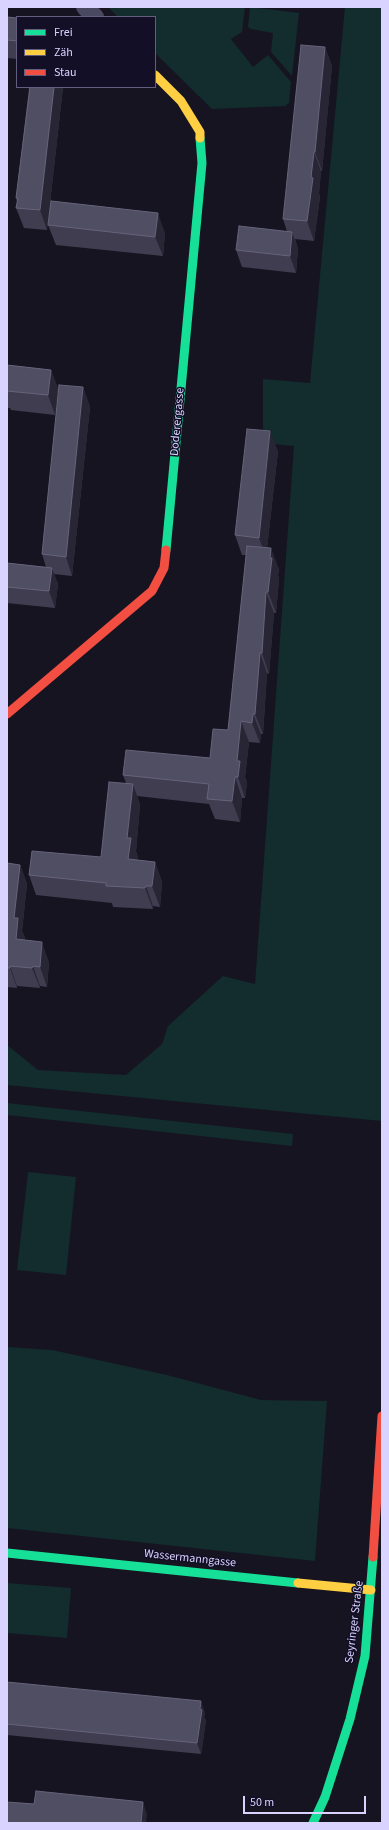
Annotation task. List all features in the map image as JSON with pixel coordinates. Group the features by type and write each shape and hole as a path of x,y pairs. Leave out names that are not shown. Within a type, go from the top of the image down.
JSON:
{"street":[{"path":"85,7 94,16"},
{"name":"Doderergasse","path":"7,714 152,591 164,568 202,163 200,132 181,101 156,77"},
{"name":"Seyringer Straße","path":"313,1823 325,1797 350,1719 365,1656 371,1590 382,1416"},
{"name":"Wassermanngasse","path":"7,1553 371,1590"}],"green space":[{"path":"108,7 245,7 242,32 231,39 253,67 268,55 291,82 289,103 285,106 212,109 156,54 156,16 117,16"},
{"path":"250,7 299,13 292,76 271,52 273,33 251,29 248,27"},
{"path":"345,7 382,7 382,1121 7,1085 7,1045 38,1070 126,1075 162,1044 168,1026 223,976 255,984 294,446 263,443 263,379 310,383"},
{"path":"7,1103 293,1134 292,1146 7,1115"},
{"path":"28,1172 76,1177 66,1275 17,1270"},
{"path":"7,1347 52,1350 167,1375 261,1400 327,1401 315,1561 7,1528"},
{"path":"7,1583 71,1588 67,1638 7,1633"}],"building":[{"path":"7,17 16,18 16,41 7,40"},
{"path":"301,45 325,47 315,152 311,177 313,178 307,221 283,219"},
{"path":"30,88 54,88 40,210 16,208 18,198 16,198"},
{"path":"51,201 158,213 155,237 48,225"},
{"path":"239,226 292,232 290,256 236,250"},
{"path":"7,365 51,370 48,395 7,391"},
{"path":"59,385 83,387 66,557 42,554"},
{"path":"247,429 270,431 259,538 235,535"},
{"path":"247,546 271,548 270,558 272,558 268,592 266,592 262,653 260,653 255,714 253,714 252,723 241,721 237,761 240,761 238,777 235,777 232,801 207,799 209,784 123,775 126,750 210,758 213,729 228,730"},
{"path":"7,563 52,568 49,591 7,587"},
{"path":"109,782 133,784 127,838 131,838 128,859 155,862 152,886 146,886 145,888 106,886 106,883 29,875 32,851 101,857"},
{"path":"7,863 20,865 14,918 18,918 16,939 42,942 40,967 33,966 32,968 10,966 10,968 7,968"},
{"path":"7,1682 201,1701 200,1709 202,1710 197,1743 7,1724"},
{"path":"36,1791 143,1802 141,1823 7,1823 7,1802 34,1804"}],"traffic: fast":[{"path":"166,550 202,163 200,138"},
{"path":"7,1553 298,1583"},
{"path":"313,1823 325,1797 350,1719 365,1656 373,1557"}],"traffic: slow":[{"path":"156,76 181,101 200,132 200,138"},
{"path":"298,1583 371,1590"}],"traffic: jam":[{"path":"7,714 152,591 164,568 166,550"},
{"path":"373,1557 382,1416"}]}
